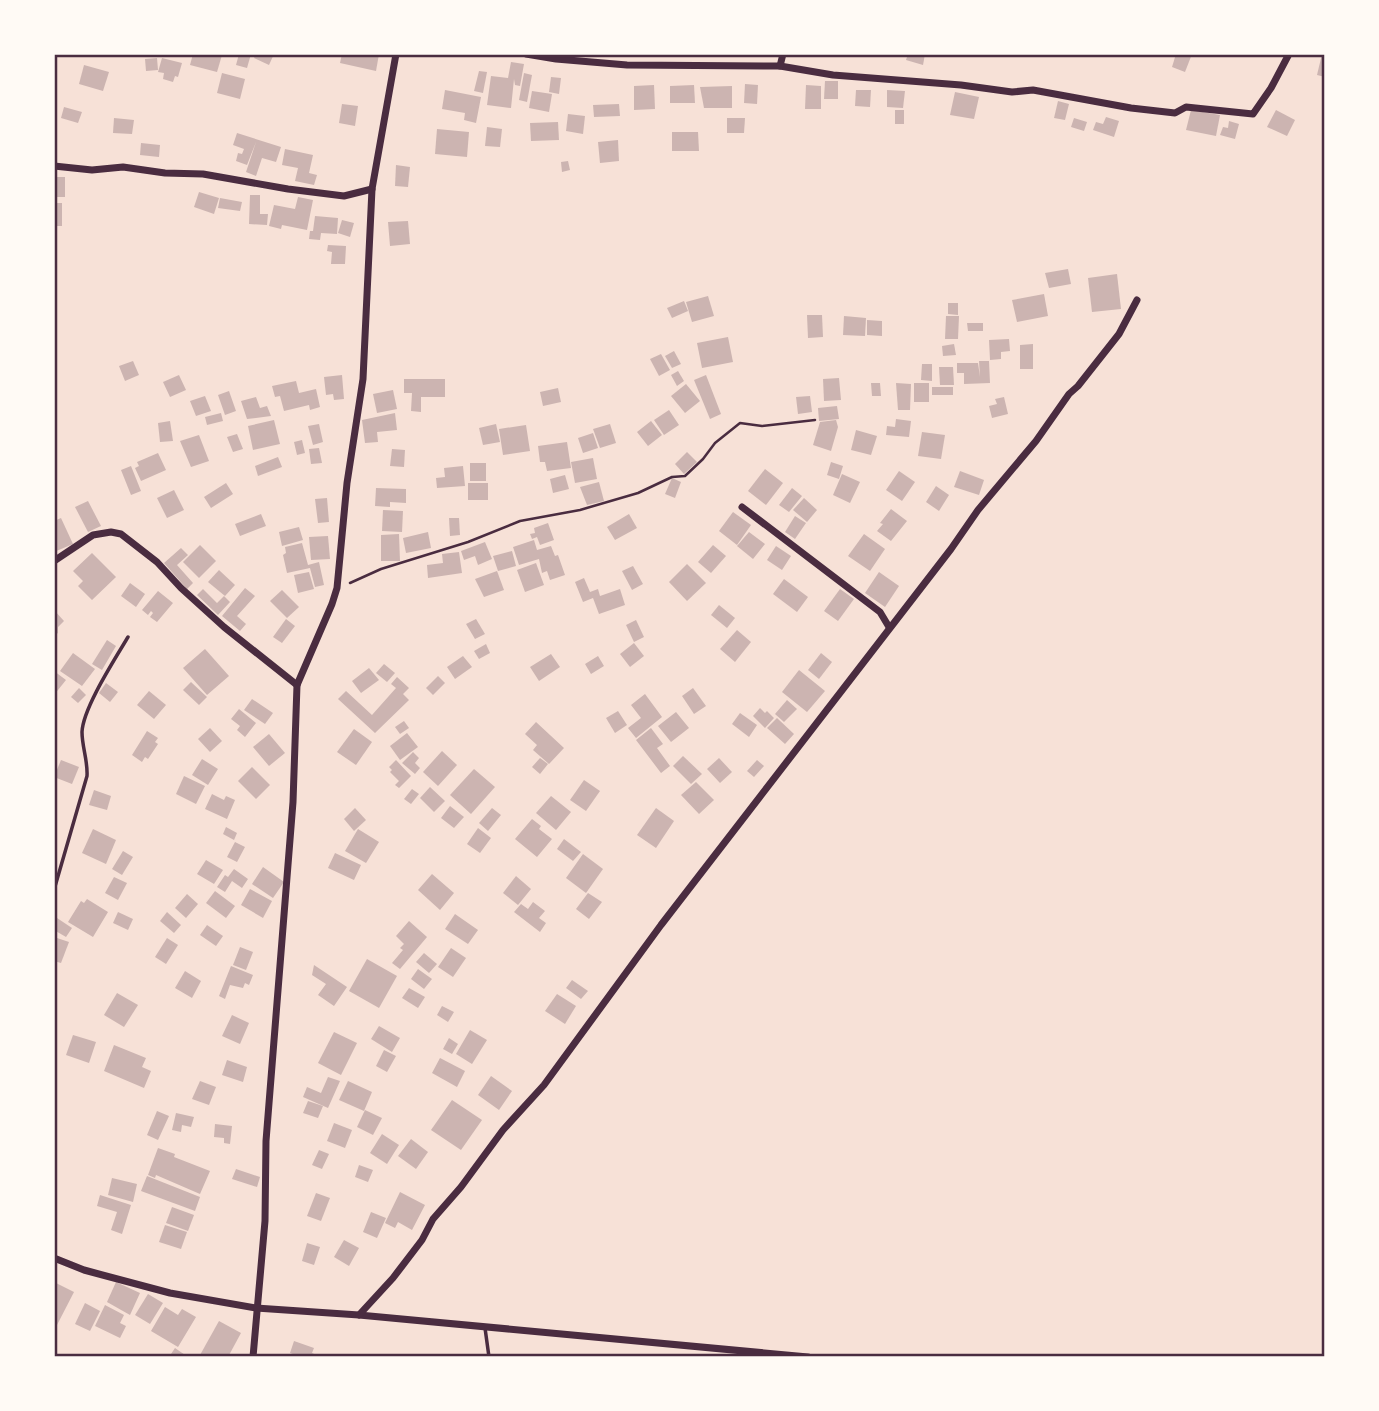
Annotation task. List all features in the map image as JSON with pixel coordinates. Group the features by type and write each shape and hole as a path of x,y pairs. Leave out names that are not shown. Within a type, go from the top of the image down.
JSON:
{"street":[{"path":"253,1357 265,1221 267,1141 293,802 297,685 337,588 347,483 363,379 372,189 396,54"},
{"path":"526,54 556,60 627,65 780,66 833,75 961,85 1012,92 1033,90 1174,113 1186,107 1253,114 1289,54"},
{"path":"780,66 783,54"},
{"path":"54,166 92,170 123,167 165,173 203,174 344,196 372,189"},
{"path":"359,1315 393,1278 422,1240 433,1219 503,1130 544,1085 661,925 951,549 978,510 1036,441 1069,394 1107,351 1137,300"},
{"path":"742,507 880,612 889,627"},
{"path":"54,561 93,535 111,532 121,534 157,562 181,588 224,626 297,685"},
{"path":"54,1258 170,1293 256,1308 359,1315 808,1357"}],"lane":[{"path":"54,890 87,776 88,762 82,731 95,694 128,637"},
{"path":"485,1327 489,1357"}],"path":[{"path":"337,588 381,569 468,542 520,521 580,510 638,493 672,477 685,476 715,443 740,423 762,426 815,420"}],"building":[{"path":"193,54 222,55 217,72 190,65"},
{"path":"239,54 251,54 247,68 236,65"},
{"path":"256,54 274,54 269,65 254,58"},
{"path":"342,54 379,54 376,71 340,63"},
{"path":"908,54 925,54 923,65 906,60"},
{"path":"1176,54 1192,54 1185,72 1172,67"},
{"path":"1322,54 1325,55 1325,77 1317,75"},
{"path":"157,58 158,70 146,71 145,59"},
{"path":"162,58 182,63 178,77 175,76 173,82 163,79 164,73 158,72"},
{"path":"511,62 524,64 520,86 515,85 514,79 511,108 487,105 491,76 508,78"},
{"path":"84,65 109,72 103,91 79,84"},
{"path":"479,71 487,72 483,93 474,91"},
{"path":"222,73 245,79 240,99 217,93"},
{"path":"524,73 532,75 527,102 519,100"},
{"path":"551,77 561,78 559,94 549,92"},
{"path":"825,81 838,81 838,99 824,99"},
{"path":"745,84 758,85 757,104 744,103"},
{"path":"654,85 655,109 634,110 634,86"},
{"path":"694,85 695,103 670,103 670,86"},
{"path":"806,85 821,86 821,109 805,109"},
{"path":"732,86 732,108 704,108 700,87"},
{"path":"445,90 481,97 476,123 464,120 465,113 442,109"},
{"path":"856,90 871,90 870,107 855,106"},
{"path":"887,90 905,91 903,108 887,107"},
{"path":"532,91 552,94 549,112 529,108"},
{"path":"955,92 979,97 974,119 950,115"},
{"path":"1058,101 1069,104 1065,120 1054,118"},
{"path":"342,104 358,106 355,126 339,123"},
{"path":"619,104 620,116 594,117 593,105"},
{"path":"64,107 82,112 78,123 61,118"},
{"path":"895,110 904,110 904,124 895,124"},
{"path":"1191,110 1220,115 1216,136 1186,130"},
{"path":"1276,110 1295,120 1287,136 1267,127"},
{"path":"568,114 585,116 583,134 566,131"},
{"path":"1106,117 1119,121 1114,137 1093,130 1096,122 1103,124"},
{"path":"114,118 134,120 132,134 113,133"},
{"path":"727,118 745,118 744,133 727,133"},
{"path":"1074,118 1087,122 1084,131 1071,127"},
{"path":"1229,121 1239,124 1235,139 1220,135 1223,127 1228,128"},
{"path":"558,122 559,140 531,141 530,123"},
{"path":"487,127 502,129 500,147 485,146"},
{"path":"437,129 469,132 467,157 435,154"},
{"path":"672,132 698,132 699,151 672,151"},
{"path":"237,133 281,147 276,162 262,158 256,176 246,172 256,142 247,165 236,161 238,153 242,154 244,149 233,145"},
{"path":"618,140 619,161 600,163 598,142"},
{"path":"141,143 160,145 159,157 140,155"},
{"path":"285,149 313,155 309,173 317,175 314,185 295,181 298,168 282,165"},
{"path":"568,161 570,170 562,172 561,162"},
{"path":"396,165 410,167 408,187 395,186"},
{"path":"54,177 65,177 65,197 54,197"},
{"path":"199,192 219,198 214,214 194,207"},
{"path":"250,195 260,195 260,214 268,214 267,225 249,224"},
{"path":"298,197 313,200 307,230 282,225 281,229 269,226 274,205 295,209"},
{"path":"220,198 242,202 240,211 218,208"},
{"path":"54,203 62,203 62,226 54,226"},
{"path":"315,216 338,218 337,234 321,233 320,240 309,239"},
{"path":"342,220 354,223 350,237 338,233"},
{"path":"408,221 410,244 390,246 388,222"},
{"path":"328,245 346,246 345,264 331,264 332,252 327,251"},
{"path":"1068,269 1071,284 1049,288 1045,273"},
{"path":"1117,274 1121,309 1092,312 1088,278"},
{"path":"1044,294 1048,316 1017,322 1012,300"},
{"path":"708,296 714,316 692,322 686,302"},
{"path":"684,301 688,311 672,318 667,308"},
{"path":"948,303 958,303 958,315 948,314"},
{"path":"807,315 822,315 823,337 808,338"},
{"path":"844,316 866,318 865,336 843,335"},
{"path":"946,316 959,316 958,339 945,339"},
{"path":"867,320 882,321 882,336 867,335"},
{"path":"967,323 983,323 983,331 968,331"},
{"path":"728,337 733,362 702,368 697,343"},
{"path":"1009,339 1010,351 1001,352 1001,359 990,360 989,340"},
{"path":"954,344 956,355 943,356 942,346"},
{"path":"1033,344 1033,369 1020,369 1020,345"},
{"path":"674,351 681,364 672,368 665,356"},
{"path":"661,354 670,370 659,376 650,359"},
{"path":"133,361 139,375 125,381 119,366"},
{"path":"979,361 989,361 990,383 964,384 964,373 957,373 957,363 978,363 980,377"},
{"path":"922,364 932,364 932,381 921,380"},
{"path":"939,367 953,367 954,385 940,385"},
{"path":"678,371 684,381 677,386 671,375"},
{"path":"179,375 186,390 170,397 163,382"},
{"path":"342,375 344,399 334,400 333,394 326,395 324,377"},
{"path":"706,375 721,414 710,419 694,380"},
{"path":"839,378 841,400 824,401 823,379"},
{"path":"404,379 445,379 445,397 421,397 421,412 411,411 412,393 404,393"},
{"path":"296,381 299,393 316,389 320,407 310,410 309,405 284,411 280,396 275,397 272,386"},
{"path":"871,383 880,383 881,396 872,396"},
{"path":"896,383 911,384 910,410 898,410"},
{"path":"914,383 929,383 929,402 914,402"},
{"path":"686,384 700,401 685,413 671,396"},
{"path":"932,387 953,387 953,395 932,395"},
{"path":"558,388 561,402 543,406 540,392"},
{"path":"393,390 397,409 377,413 373,394"},
{"path":"229,391 236,411 225,415 218,395"},
{"path":"205,396 211,411 196,416 190,401"},
{"path":"810,396 812,412 798,414 796,397"},
{"path":"256,397 260,408 267,406 271,416 247,419 241,401"},
{"path":"1004,397 1008,414 992,418 989,406 997,404 995,399"},
{"path":"837,406 839,419 819,421 818,408"},
{"path":"669,410 679,425 664,435 654,420"},
{"path":"221,413 223,421 207,425 205,417"},
{"path":"395,413 397,430 377,432 378,442 365,443 362,420"},
{"path":"896,419 911,421 909,437 886,435 887,426 895,427"},
{"path":"274,420 280,444 253,450 248,426"},
{"path":"836,420 838,427 831,451 813,445 820,422"},
{"path":"170,421 173,441 160,442 158,423"},
{"path":"651,421 662,435 648,446 637,432"},
{"path":"319,424 323,442 313,445 308,426"},
{"path":"496,424 500,442 483,445 479,428"},
{"path":"610,424 616,443 600,448 593,429"},
{"path":"526,425 530,451 503,455 499,429"},
{"path":"856,430 877,436 871,455 851,450"},
{"path":"922,432 945,435 941,459 918,456"},
{"path":"593,433 598,448 583,453 578,438"},
{"path":"237,434 243,449 233,452 227,437"},
{"path":"199,435 209,461 191,467 180,441"},
{"path":"302,440 305,453 297,455 294,442"},
{"path":"567,442 571,468 547,471 545,462 540,462 538,446"},
{"path":"319,448 322,463 311,464 309,449"},
{"path":"392,449 405,450 404,467 390,466"},
{"path":"687,452 697,462 684,474 675,464"},
{"path":"158,453 166,470 141,481 135,468 139,466 137,462"},
{"path":"278,457 282,467 258,476 255,466"},
{"path":"593,458 597,479 575,483 571,462"},
{"path":"831,462 843,466 839,479 827,475"},
{"path":"470,463 486,463 486,481 470,481"},
{"path":"131,466 141,491 131,495 121,470"},
{"path":"463,466 465,486 437,488 436,478 445,477 444,468"},
{"path":"765,469 783,483 766,505 748,491"},
{"path":"899,471 915,482 902,501 886,490"},
{"path":"960,471 984,480 979,495 954,487"},
{"path":"842,474 860,482 850,503 833,495"},
{"path":"565,475 569,489 553,493 550,479"},
{"path":"672,478 681,482 675,498 665,494"},
{"path":"599,482 604,501 587,505 580,487"},
{"path":"226,483 233,494 211,508 204,497"},
{"path":"468,483 488,483 488,500 468,500"},
{"path":"936,486 949,495 939,511 926,502"},
{"path":"376,488 406,489 406,503 390,502 390,507 375,506"},
{"path":"792,488 802,496 789,512 779,505"},
{"path":"174,490 184,510 167,518 157,498"},
{"path":"327,498 329,522 318,523 315,499"},
{"path":"804,498 817,510 807,522 793,510"},
{"path":"88,501 101,526 88,532 75,507"},
{"path":"891,509 907,521 891,541 877,531"},
{"path":"383,510 403,511 402,532 382,531"},
{"path":"733,512 751,525 737,545 719,531"},
{"path":"261,514 266,526 240,536 235,524"},
{"path":"629,514 637,528 615,540 607,527"},
{"path":"795,516 806,523 795,539 785,532"},
{"path":"61,518 73,544 54,552 54,521"},
{"path":"449,518 459,518 460,535 450,536"},
{"path":"548,523 554,540 540,545 537,537 532,539 530,534 535,533 534,528"},
{"path":"299,527 303,540 282,546 279,532"},
{"path":"428,532 431,548 406,553 403,538"},
{"path":"749,532 765,544 753,559 737,546"},
{"path":"399,534 400,561 381,561 381,535"},
{"path":"864,534 885,549 870,571 848,556"},
{"path":"328,536 330,559 311,560 309,537"},
{"path":"534,540 537,550 551,546 555,556 558,555 565,575 550,580 547,571 542,573 539,559 519,565 513,547"},
{"path":"485,542 492,559 478,565 475,556 464,560 461,551"},
{"path":"302,543 308,565 319,562 324,585 315,587 310,568 287,573 283,555 286,553 285,547"},
{"path":"200,545 216,561 199,578 183,562"},
{"path":"713,545 726,556 711,573 698,562"},
{"path":"776,546 791,556 782,570 767,560"},
{"path":"181,548 188,555 177,565 193,583 187,589 164,563"},
{"path":"512,551 516,566 498,571 493,556"},
{"path":"459,552 462,573 428,578 427,565 443,563 442,554"},
{"path":"92,553 116,577 92,600 78,586 83,581 73,571"},
{"path":"536,563 544,585 525,592 517,570"},
{"path":"687,564 706,583 687,601 669,582"},
{"path":"633,566 643,584 632,590 622,571"},
{"path":"219,570 235,585 225,596 208,582"},
{"path":"497,571 504,590 484,597 475,579"},
{"path":"309,572 314,589 298,593 294,575"},
{"path":"879,572 899,586 885,607 865,593"},
{"path":"584,578 590,592 598,589 600,596 620,589 625,605 599,614 593,598 583,602 575,582"},
{"path":"784,579 808,597 797,612 773,594"},
{"path":"130,583 145,594 136,607 121,596"},
{"path":"245,588 255,596 237,616 246,624 240,631 222,616"},
{"path":"203,589 217,603 224,596 230,602 218,615 197,595"},
{"path":"840,589 854,599 838,621 824,611"},
{"path":"282,590 299,607 287,618 270,601"},
{"path":"158,591 173,603 157,622 150,617 153,613 151,611 148,615 142,610"},
{"path":"719,605 735,618 727,628 711,615"},
{"path":"54,610 64,621 54,636"},
{"path":"286,619 295,626 282,643 273,637"},
{"path":"476,619 485,634 475,639 466,624"},
{"path":"636,620 644,637 634,642 626,625"},
{"path":"737,630 751,642 735,662 720,649"},
{"path":"107,640 116,646 102,670 92,664"},
{"path":"634,643 644,656 630,667 620,654"},
{"path":"486,644 490,653 479,659 474,651"},
{"path":"205,649 229,676 207,695 183,668"},
{"path":"73,653 95,669 82,686 60,671"},
{"path":"821,653 832,662 819,679 808,670"},
{"path":"551,654 560,667 539,681 530,667"},
{"path":"463,656 472,667 455,679 447,667"},
{"path":"598,656 604,666 591,674 585,664"},
{"path":"384,664 395,673 387,682 376,673"},
{"path":"369,668 379,680 361,693 352,681"},
{"path":"799,670 825,691 807,712 782,692"},
{"path":"54,671 66,680 54,695"},
{"path":"438,676 445,683 433,695 426,688"},
{"path":"397,677 409,688 403,694 409,700 375,733 338,699 346,691 372,715 396,688 391,684"},
{"path":"191,682 207,697 199,705 183,690"},
{"path":"106,683 118,692 110,702 99,693"},
{"path":"79,688 86,695 78,703 71,697"},
{"path":"693,688 706,706 694,714 682,696"},
{"path":"149,691 166,705 154,719 137,705"},
{"path":"645,694 662,717 636,738 628,728 641,718 631,705"},
{"path":"252,699 273,713 265,724 244,710"},
{"path":"787,700 797,709 784,722 775,714"},
{"path":"760,708 774,718 765,728 753,716"},
{"path":"239,709 256,723 245,737 237,730 240,726 231,719"},
{"path":"618,711 627,725 615,733 606,718"},
{"path":"676,712 689,728 671,742 658,726"},
{"path":"740,713 757,725 749,737 732,724"},
{"path":"777,718 794,734 785,744 767,728"},
{"path":"404,721 409,728 400,734 395,727"},
{"path":"536,722 564,748 549,764 533,750 537,745 525,734"},
{"path":"210,728 222,741 210,752 198,739"},
{"path":"651,728 663,744 657,748 670,766 661,773 636,740"},
{"path":"354,729 372,742 356,765 337,752"},
{"path":"147,731 158,738 155,742 158,744 148,759 145,757 142,762 132,755"},
{"path":"407,733 418,747 400,760 390,746"},
{"path":"269,734 285,753 269,766 253,747"},
{"path":"442,751 457,765 438,786 423,772"},
{"path":"413,752 419,758 415,763 420,768 415,774 402,763"},
{"path":"683,756 702,774 691,784 673,766"},
{"path":"540,758 548,764 540,774 532,767"},
{"path":"719,758 732,772 720,783 707,769"},
{"path":"202,759 218,769 208,785 192,775"},
{"path":"61,760 79,767 72,784 54,777"},
{"path":"396,760 411,776 399,788 395,785 399,781 389,767"},
{"path":"757,760 764,766 754,777 747,771"},
{"path":"252,767 270,785 256,799 238,781"},
{"path":"474,769 495,787 471,814 450,795"},
{"path":"184,776 205,786 196,804 176,794"},
{"path":"584,780 600,791 586,811 570,800"},
{"path":"696,782 714,800 699,814 681,795"},
{"path":"430,787 445,801 434,812 420,798"},
{"path":"412,789 419,794 411,804 404,799"},
{"path":"94,790 111,796 107,810 89,805"},
{"path":"212,794 224,800 226,796 235,800 227,819 205,809"},
{"path":"551,796 571,812 556,830 536,813"},
{"path":"450,806 464,817 454,828 441,818"},
{"path":"355,808 366,820 354,831 344,819"},
{"path":"492,808 501,815 488,831 479,823"},
{"path":"656,808 674,821 656,848 637,835"},
{"path":"532,819 541,826 539,829 552,839 537,857 515,839"},
{"path":"226,827 237,833 234,840 223,834"},
{"path":"478,828 491,838 480,853 467,844"},
{"path":"93,829 116,840 106,864 82,853"},
{"path":"358,829 379,842 366,863 345,851"},
{"path":"564,839 581,852 573,861 557,849"},
{"path":"235,842 245,847 237,862 227,857"},
{"path":"123,851 133,857 122,875 112,869"},
{"path":"335,853 361,865 354,880 328,868"},
{"path":"583,854 603,869 586,893 566,878"},
{"path":"206,860 223,870 214,884 197,874"},
{"path":"263,867 284,882 273,898 252,884"},
{"path":"234,869 248,879 242,888 232,881 225,892 217,887 225,875 228,877"},
{"path":"432,874 454,893 440,910 418,890"},
{"path":"516,876 531,889 518,905 503,893"},
{"path":"114,877 127,883 118,900 105,893"},
{"path":"250,889 272,901 263,918 241,905"},
{"path":"215,891 235,906 226,918 206,903"},
{"path":"588,893 602,902 589,919 576,909"},
{"path":"187,894 198,904 186,918 175,908"},
{"path":"87,899 108,912 93,937 68,922 81,901 84,903"},
{"path":"533,902 545,911 539,918 546,923 540,932 514,912 521,904 528,909"},
{"path":"118,912 133,919 128,930 113,923"},
{"path":"167,912 181,925 174,933 160,921"},
{"path":"455,914 478,930 468,944 445,929"},
{"path":"54,916 72,928 66,937 54,930"},
{"path":"409,921 427,937 400,969 392,963 403,950 400,948 404,944 396,936"},
{"path":"207,925 223,936 216,946 200,935"},
{"path":"54,937 69,942 61,963 54,961"},
{"path":"167,938 178,945 166,964 155,957"},
{"path":"240,947 253,952 246,970 233,965"},
{"path":"451,948 466,958 453,977 438,967"},
{"path":"424,953 437,964 429,973 416,962"},
{"path":"367,959 397,976 379,1008 349,991"},
{"path":"314,965 347,987 334,1006 318,995 326,984 312,975"},
{"path":"231,966 253,975 249,985 245,983 243,988 230,985 225,999 219,996"},
{"path":"418,969 432,979 424,989 411,979"},
{"path":"185,971 201,981 192,998 175,988"},
{"path":"572,980 588,991 581,999 566,988"},
{"path":"409,988 425,997 418,1008 402,998"},
{"path":"117,993 138,1005 124,1027 104,1015"},
{"path":"557,994 576,1006 565,1024 545,1011"},
{"path":"442,1006 454,1012 448,1022 437,1015"},
{"path":"232,1015 249,1023 240,1044 222,1036"},
{"path":"379,1026 400,1038 392,1052 371,1039"},
{"path":"470,1030 487,1040 472,1064 456,1054"},
{"path":"334,1032 357,1043 341,1075 318,1063"},
{"path":"73,1035 96,1042 89,1063 66,1055"},
{"path":"449,1038 458,1044 452,1054 443,1049"},
{"path":"114,1045 146,1058 142,1067 151,1071 144,1088 104,1071"},
{"path":"384,1050 396,1056 387,1072 376,1066"},
{"path":"440,1058 465,1071 457,1087 432,1073"},
{"path":"227,1060 247,1067 243,1082 222,1075"},
{"path":"491,1076 512,1091 499,1110 478,1095"},
{"path":"328,1077 340,1081 328,1108 303,1097 307,1087 321,1093"},
{"path":"200,1081 216,1087 209,1105 192,1099"},
{"path":"348,1081 372,1092 364,1111 339,1100"},
{"path":"452,1100 482,1120 461,1150 431,1130"},
{"path":"308,1101 323,1106 318,1118 303,1113"},
{"path":"365,1110 382,1118 373,1135 357,1127"},
{"path":"157,1111 169,1116 158,1140 147,1135"},
{"path":"176,1113 194,1117 191,1127 182,1125 181,1132 172,1130"},
{"path":"334,1123 352,1130 345,1148 327,1141"},
{"path":"215,1124 232,1126 230,1144 224,1143 224,1138 214,1137"},
{"path":"382,1134 399,1145 387,1164 370,1153"},
{"path":"411,1139 428,1152 416,1169 398,1156"},
{"path":"158,1148 210,1171 200,1194 156,1175 155,1178 148,1175"},
{"path":"319,1150 329,1154 322,1169 312,1165"},
{"path":"359,1165 373,1170 368,1182 355,1177"},
{"path":"236,1169 260,1177 257,1187 232,1179"},
{"path":"147,1176 200,1197 195,1211 141,1191"},
{"path":"112,1178 137,1184 133,1202 108,1195"},
{"path":"400,1192 425,1205 412,1230 398,1222 395,1228 385,1223"},
{"path":"316,1193 330,1198 321,1221 307,1216"},
{"path":"100,1195 131,1205 122,1234 111,1230 117,1212 97,1206"},
{"path":"172,1207 194,1215 188,1231 166,1223"},
{"path":"371,1212 386,1218 377,1238 363,1232"},
{"path":"165,1225 187,1232 181,1249 159,1242"},
{"path":"344,1240 359,1248 349,1266 334,1257"},
{"path":"307,1243 320,1247 314,1265 302,1261"},
{"path":"54,1282 74,1292 57,1325 54,1324"},
{"path":"116,1282 140,1293 130,1315 107,1302"},
{"path":"148,1294 163,1303 150,1324 135,1315"},
{"path":"85,1303 100,1311 90,1331 75,1324"},
{"path":"105,1305 124,1315 120,1323 126,1326 120,1338 95,1326"},
{"path":"165,1307 178,1315 182,1309 196,1317 178,1347 151,1331"},
{"path":"219,1321 241,1333 228,1357 203,1357 200,1355"},
{"path":"294,1341 314,1348 312,1353 321,1357 301,1357 290,1353"},
{"path":"175,1348 188,1357 169,1357"}]}
